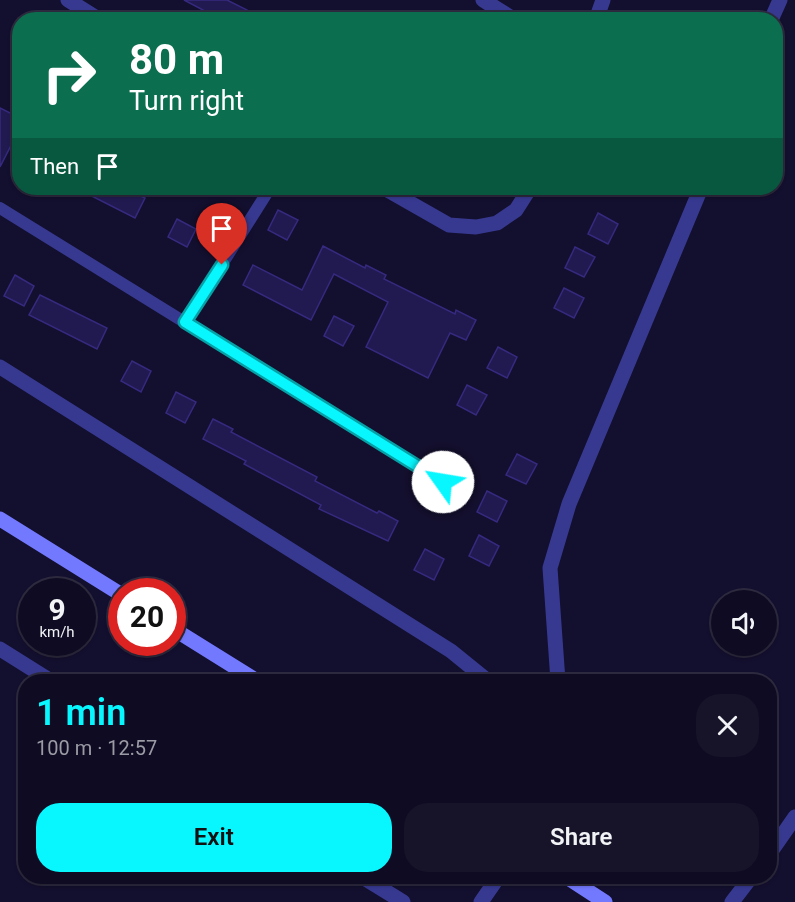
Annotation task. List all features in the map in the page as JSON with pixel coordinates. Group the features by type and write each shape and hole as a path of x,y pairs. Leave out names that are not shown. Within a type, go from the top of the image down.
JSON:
{"main road":[{"path":"0,519 108,586"},
{"path":"186,637 246,674"},
{"path":"577,884 605,902"}],"street":[{"path":"68,0 87,12"},
{"path":"483,0 502,12"},
{"path":"396,195 449,225 476,227 497,223 516,210 526,195"},
{"path":"558,674 550,568 569,504 698,195"},
{"path":"0,367 451,651 479,674"},
{"path":"0,649 40,674"},
{"path":"777,843 795,817"},
{"path":"374,884 403,902"},
{"path":"481,902 493,884"},
{"path":"732,902 746,884"}],"lane":[{"path":"185,322 266,195"},
{"path":"0,208 443,482"}],"building":[{"path":"184,0 227,0 251,12 207,12"},
{"path":"0,108 12,114 12,144 0,167"},
{"path":"90,195 139,195 145,198 135,218"},
{"path":"278,210 298,220 287,240 268,230"},
{"path":"598,213 618,224 608,244 588,234"},
{"path":"177,219 196,229 187,247 168,237"},
{"path":"323,246 365,268 366,265 386,275 384,279 455,314 456,310 476,320 466,340 450,333 428,378 366,347 388,302 334,274 311,320 243,285 253,265 302,290"},
{"path":"575,247 595,257 584,277 565,268"},
{"path":"15,275 34,286 24,306 4,296"},
{"path":"564,288 584,298 574,318 554,308"},
{"path":"40,295 107,328 97,349 29,315"},
{"path":"334,316 354,326 343,346 324,336"},
{"path":"498,347 517,357 507,378 487,368"},
{"path":"132,361 151,371 141,392 121,381"},
{"path":"467,385 487,395 476,415 457,405"},
{"path":"176,392 196,402 185,423 166,413"},
{"path":"213,419 233,429 231,432 317,477 315,481 377,513 379,511 398,521 388,541 319,509 321,505 244,464 246,461 203,439"},
{"path":"517,454 537,464 526,484 506,475"},
{"path":"487,491 507,501 497,522 477,512"},
{"path":"479,535 499,546 489,566 469,556"},
{"path":"425,549 444,559 434,580 414,570"}],"route":[{"path":"222,265 185,322 443,482"}]}
